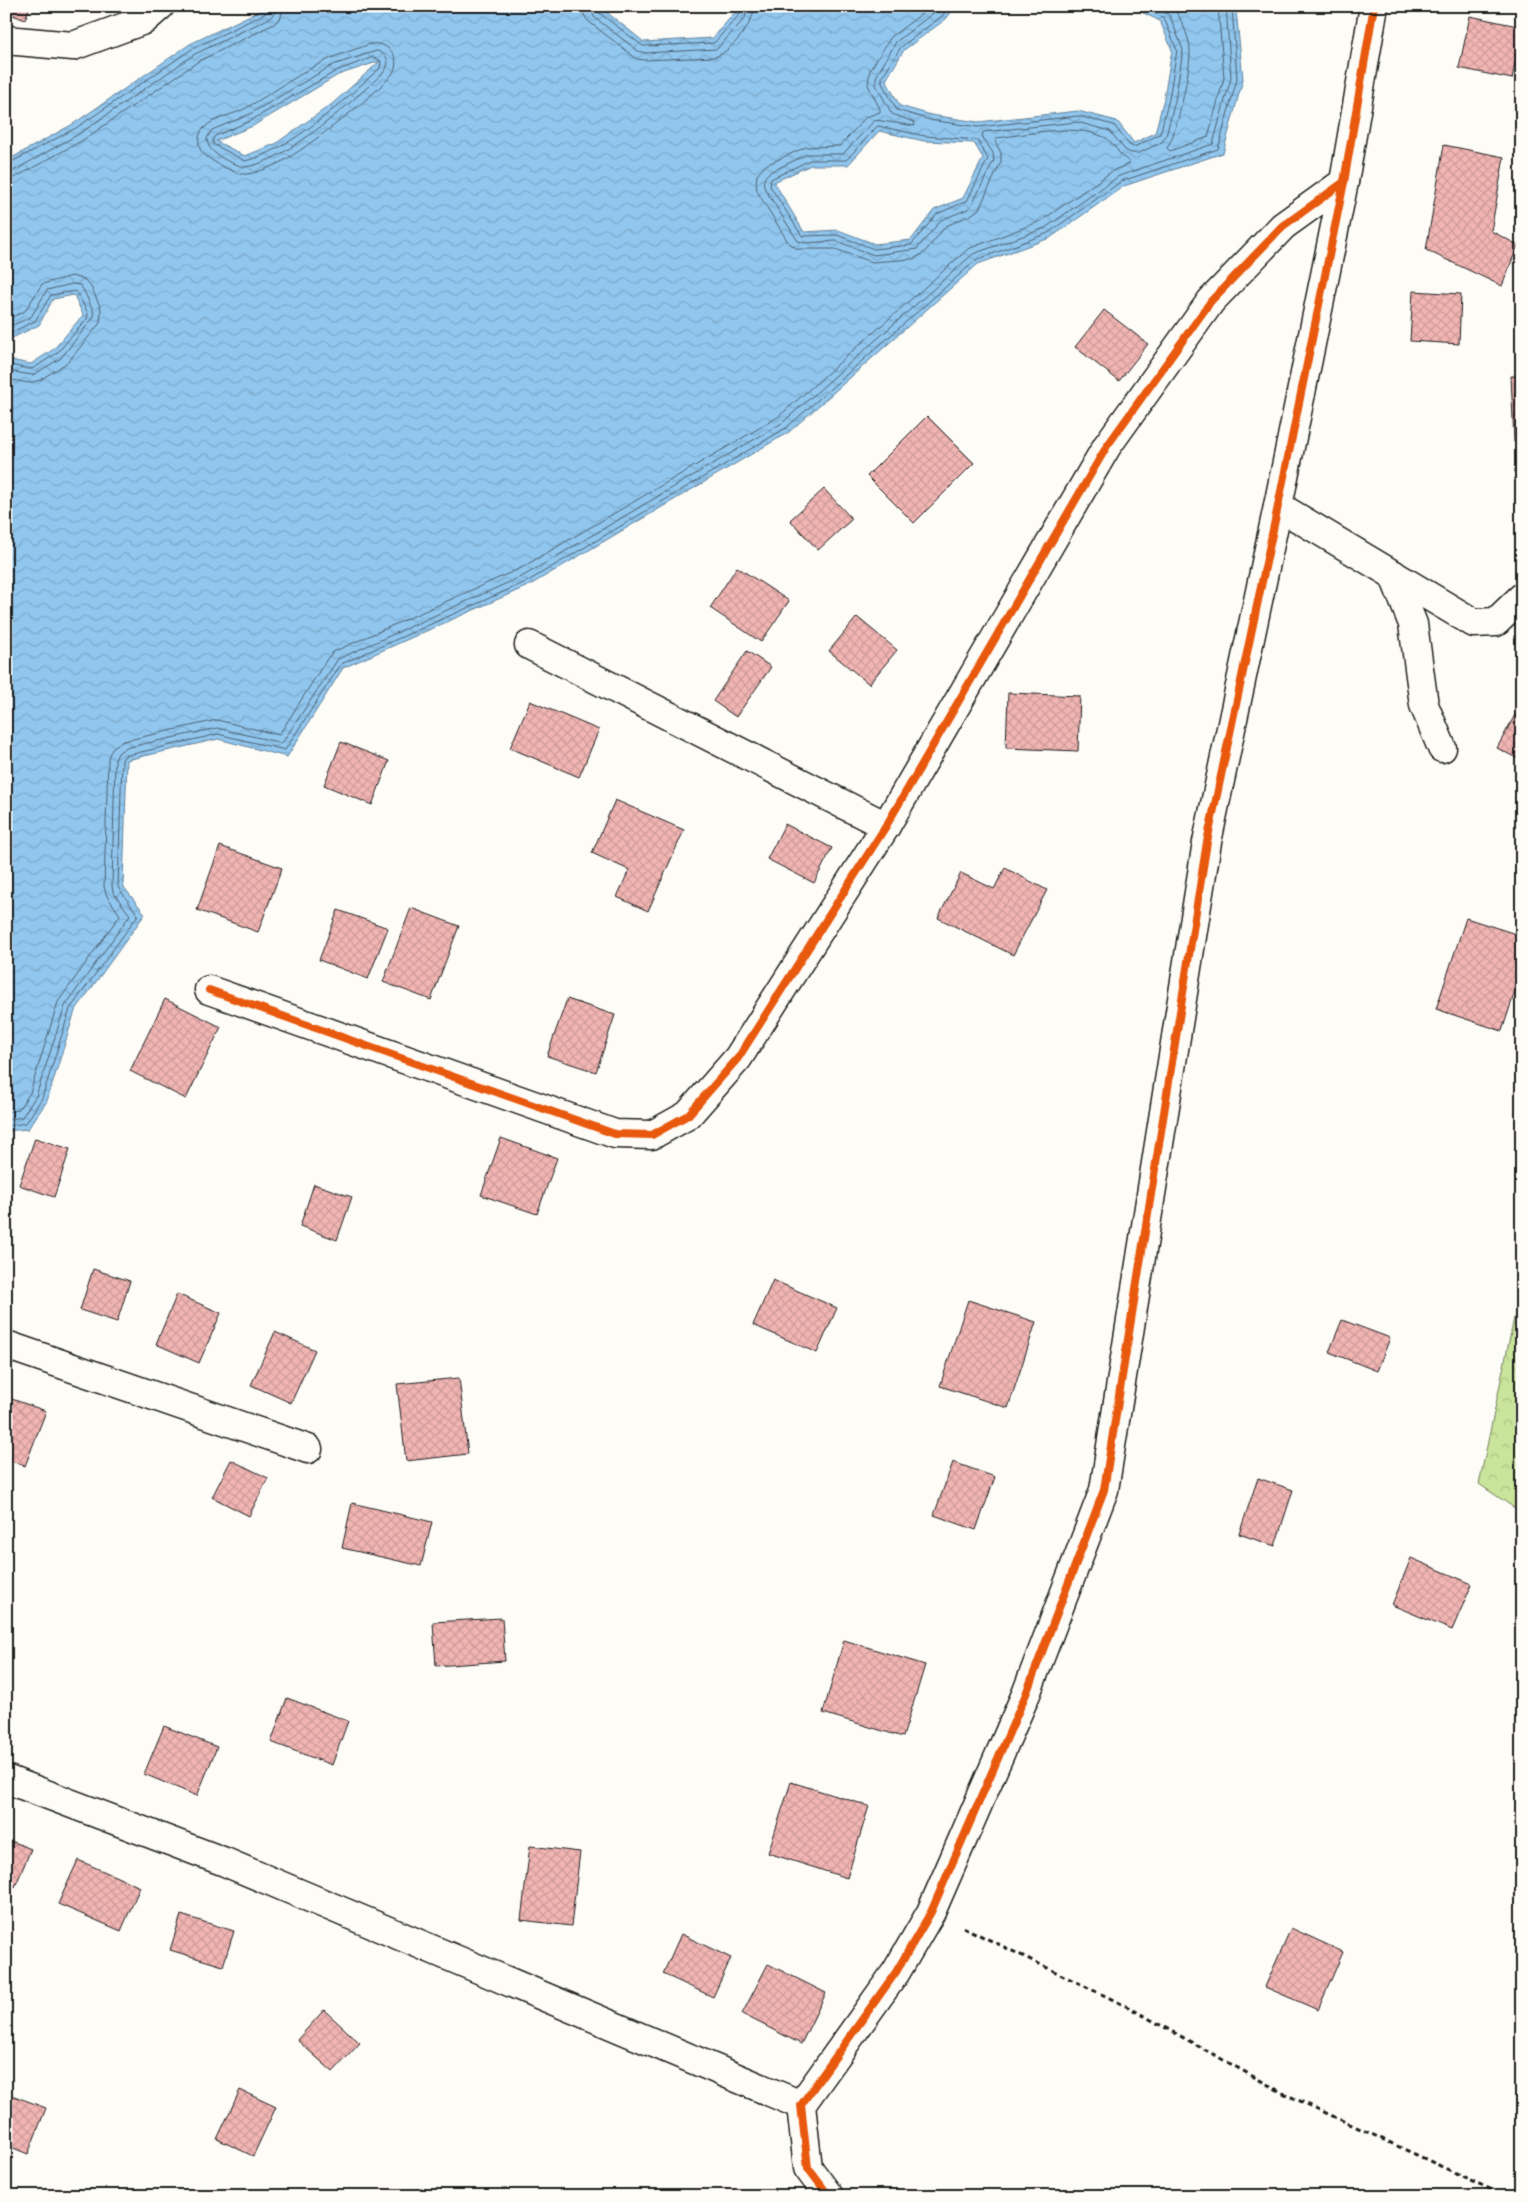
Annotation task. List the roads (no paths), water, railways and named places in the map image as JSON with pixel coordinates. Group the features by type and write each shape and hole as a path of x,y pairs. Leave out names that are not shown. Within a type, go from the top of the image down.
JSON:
{"street":[{"path":"6,40 73,46 144,20 160,6"},
{"path":"829,2196 808,2168 801,2105 896,1972 931,1912 1026,1694 1104,1490 1207,842 1344,182 1374,6"},
{"path":"209,990 615,1134 652,1135 688,1115 738,1058 886,826 1107,446 1211,301 1282,226 1344,182"},
{"path":"1278,506 1474,623 1496,622 1522,597"},
{"path":"1393,574 1412,624 1424,705 1442,748"},
{"path":"529,644 886,826"},
{"path":"6,1345 308,1449"},
{"path":"6,1779 225,1862 801,2105"}],"water":[{"path":"269,6 599,6 644,42 713,38 736,11 734,6 956,6 946,19 904,50 886,80 900,106 931,115 978,122 1078,111 1117,121 1134,143 1155,133 1164,98 1172,50 1160,21 1129,6 1238,6 1236,10 1243,79 1223,153 1124,186 1050,238 978,264 789,432 530,585 343,668 287,757 218,739 127,760 123,886 145,914 75,1011 47,1101 28,1129 6,1131 6,352 10,360 31,364 54,349 83,315 74,295 53,299 39,325 6,341 6,161 73,124 190,44","holes":["380,61 332,104 275,144 245,156 216,141 253,126 338,75","879,131 924,141 974,143 983,158 963,198 934,210 911,240 875,244 838,230 804,232 774,182 811,165 848,165"]}]}
